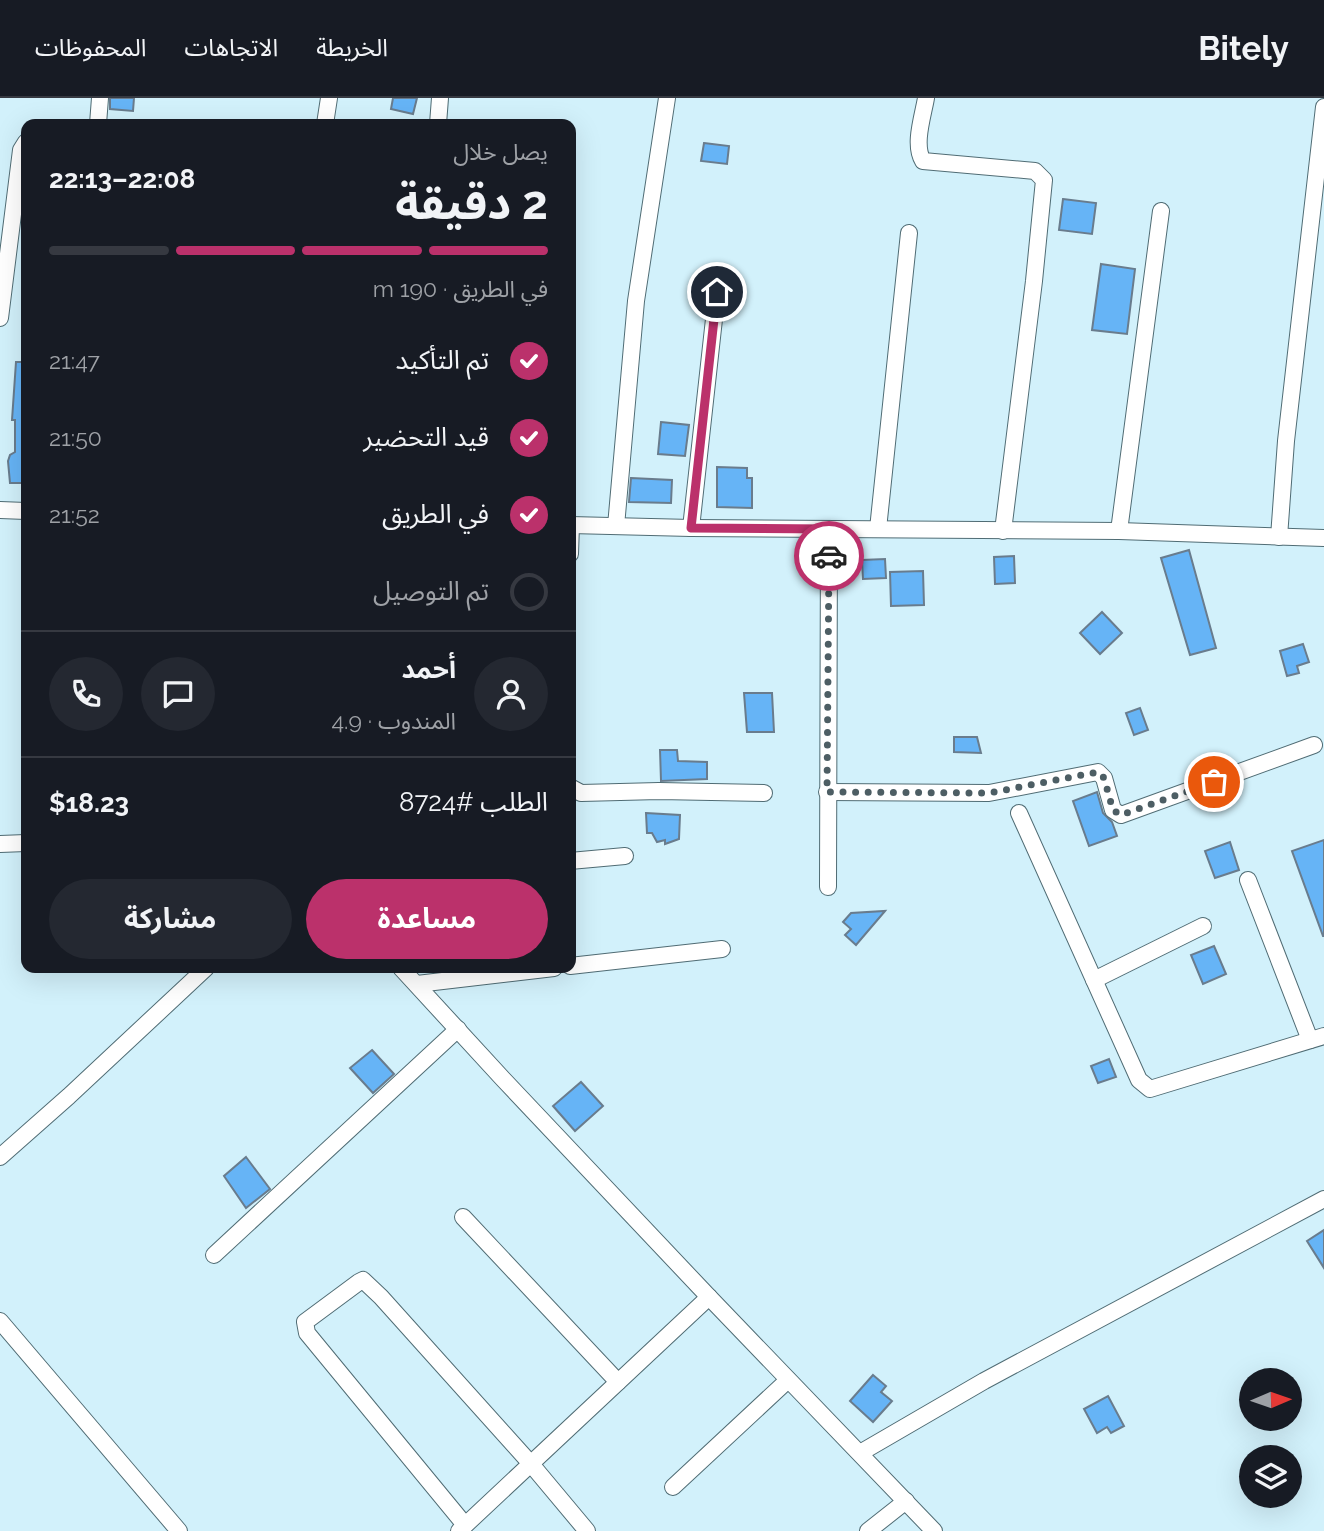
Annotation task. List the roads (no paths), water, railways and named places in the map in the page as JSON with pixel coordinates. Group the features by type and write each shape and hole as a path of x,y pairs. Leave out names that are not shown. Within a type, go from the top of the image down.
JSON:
{"street":[{"path":"98,119 100,98"},
{"path":"326,119 328,98"},
{"path":"438,119 440,98"},
{"path":"616,526 636,301 667,98"},
{"path":"926,98 919,144 923,162 1035,171 1044,180 1003,531"},
{"path":"1279,537 1286,442 1318,216 1324,107"},
{"path":"0,318 21,150"},
{"path":"1119,531 1161,211"},
{"path":"877,530 909,233"},
{"path":"691,528 717,292"},
{"path":"0,510 21,511"},
{"path":"576,525 1119,531 1324,538"},
{"path":"828,887 829,529"},
{"path":"827,792 989,793 1098,772 1104,778 1113,810 1121,815 1314,745"},
{"path":"576,790 581,793 764,793"},
{"path":"1019,813 1139,1080 1150,1089 1317,1038 1248,880"},
{"path":"0,844 21,843"},
{"path":"576,860 625,856"},
{"path":"1094,980 1203,926"},
{"path":"576,965 722,949"},
{"path":"0,1157 201,973"},
{"path":"406,973 709,1297 934,1531"},
{"path":"416,984 511,973"},
{"path":"214,1255 458,1029"},
{"path":"860,1454 984,1381 1324,1199"},
{"path":"463,1217 618,1382"},
{"path":"587,1531 531,1464 368,1283 363,1280 359,1282 304,1322 307,1333 462,1528 531,1464 709,1297"},
{"path":"0,1321 179,1531"},
{"path":"673,1487 789,1380"},
{"path":"868,1531 905,1501"}]}
